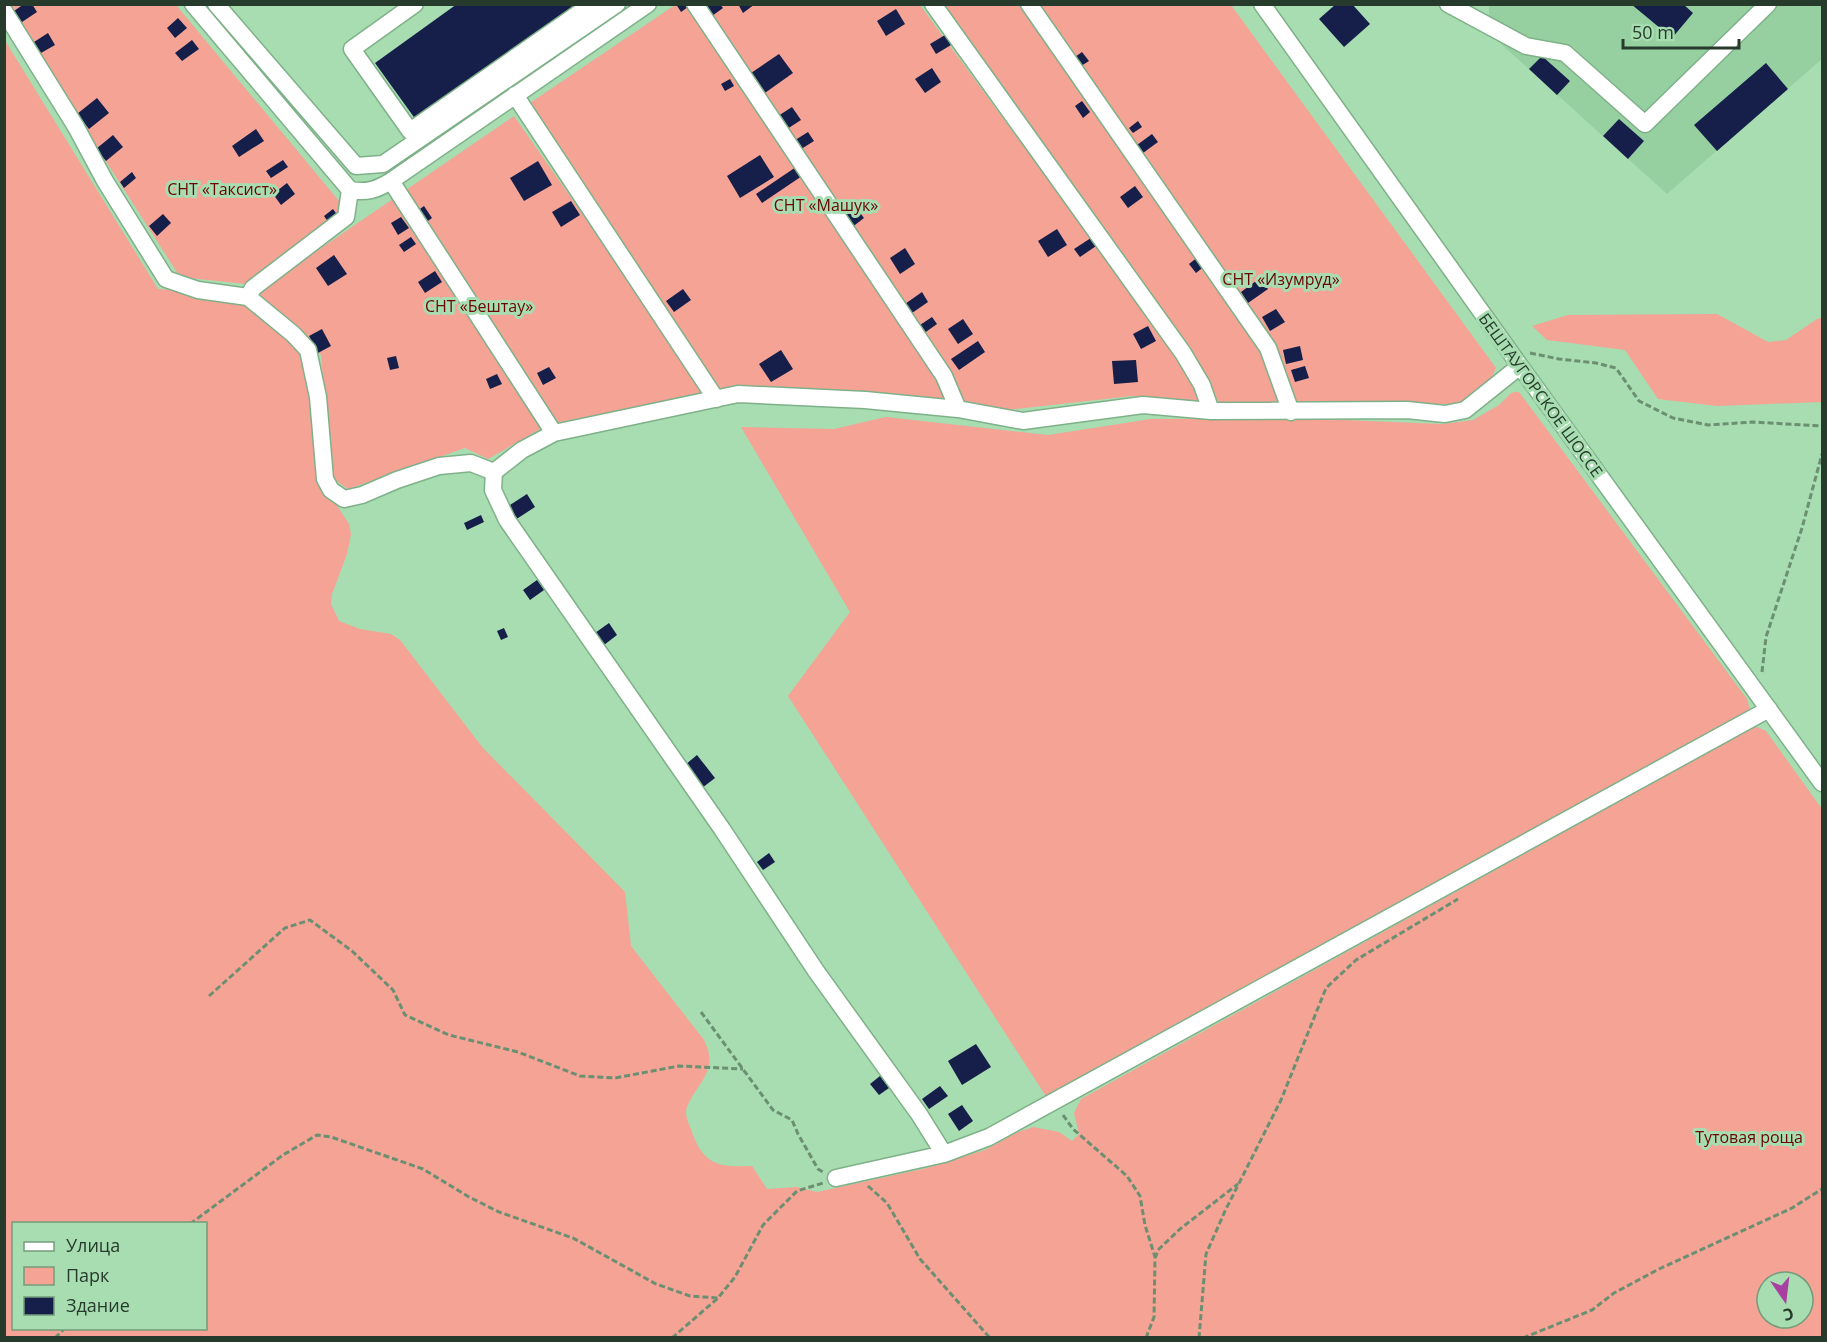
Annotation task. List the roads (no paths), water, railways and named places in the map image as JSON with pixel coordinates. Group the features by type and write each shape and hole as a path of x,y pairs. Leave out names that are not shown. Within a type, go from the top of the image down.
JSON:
{"street":[{"path":"193,4 350,190 362,192 375,191 391,181 648,4"},
{"path":"216,4 356,166 383,164 617,4"},
{"path":"415,4 352,49 410,131 592,4"},
{"path":"695,4 944,376 958,409"},
{"path":"933,4 1183,353 1202,385 1211,411"},
{"path":"1029,4 1268,348 1291,412"},
{"name":"БЕШТАУГОРСКОЕ ШОССЕ","path":"1262,4 1822,783"},
{"path":"1448,4 1526,46 1565,52 1645,124 1768,4"},
{"path":"4,11 166,279 198,290 248,297 293,334 308,350 318,397 325,480 331,490 344,499 439,466 471,463 494,472"},
{"path":"515,94 716,399"},
{"path":"391,181 554,433"},
{"path":"248,297 253,288 346,217 350,190"},
{"path":"494,472 522,450 554,433 738,394 865,400 958,409 1023,421 1143,405 1211,411 1407,410 1445,414 1465,410 1518,363"},
{"path":"494,472 494,490 507,520 722,829 816,971 919,1114 944,1154"},
{"path":"836,1178 944,1154 989,1137 1769,709"}],"park label":[{"name":"СНТ «Таксист»","path":"222,189"},
{"name":"СНТ «Машук»","path":"826,205"},
{"name":"СНТ «Изумруд»","path":"1281,279"},
{"name":"СНТ «Бештау»","path":"479,306"},
{"name":"Тутовая роща","path":"1749,1137"}]}
